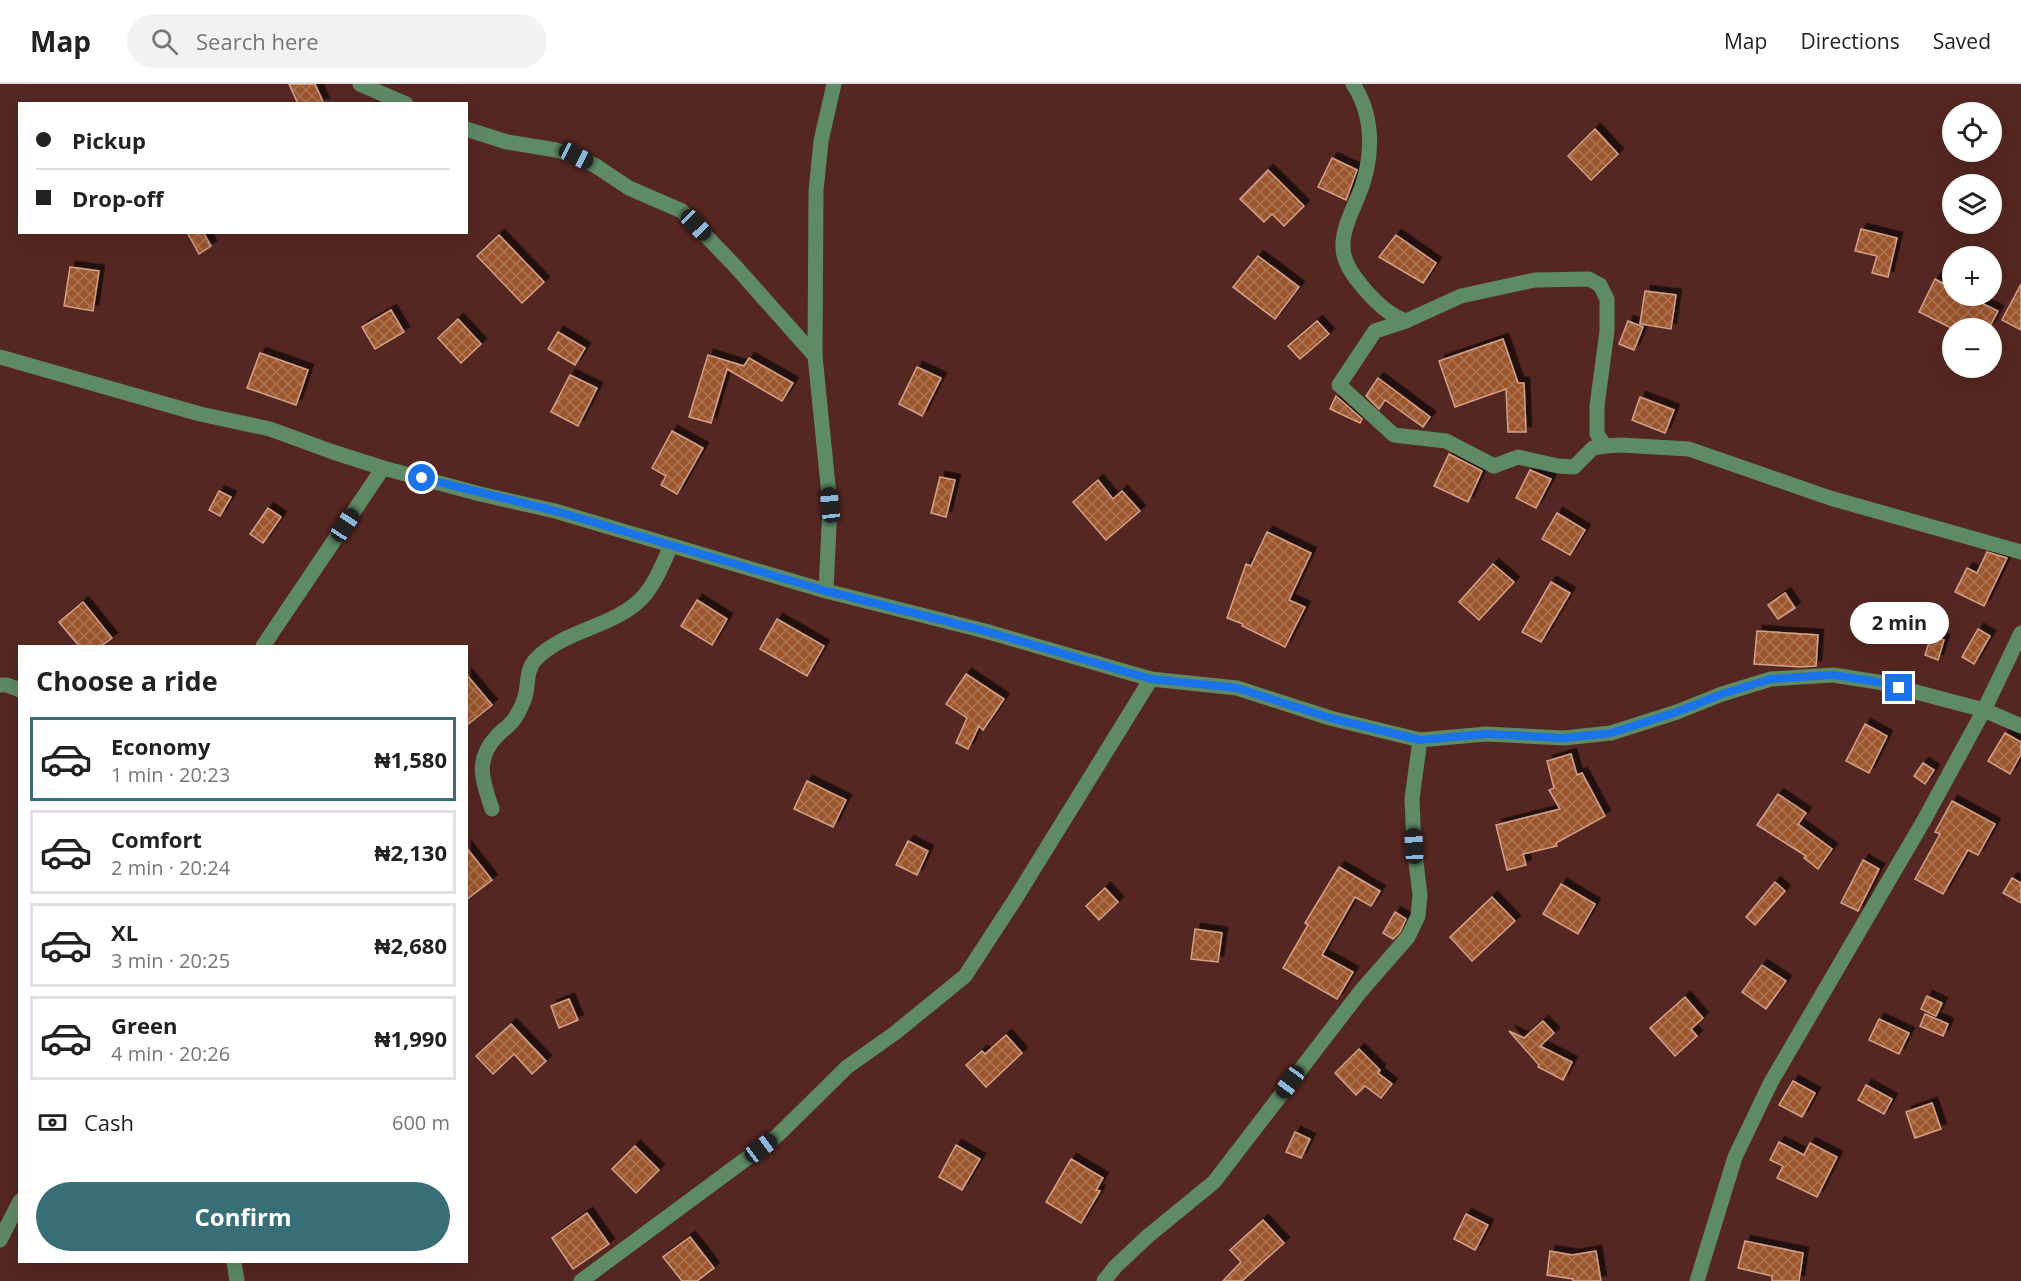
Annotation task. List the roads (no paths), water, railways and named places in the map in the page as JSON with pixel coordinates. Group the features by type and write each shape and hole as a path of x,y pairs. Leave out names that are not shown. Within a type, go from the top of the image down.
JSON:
{"street":[{"path":"360,84 401,102"},
{"path":"826,591 830,505 815,356 816,191 821,141 834,84"},
{"path":"1353,84 1368,118 1370,150 1365,181 1349,219 1342,245 1344,259 1356,280 1380,307 1396,318 1406,321"},
{"path":"468,130 507,142 556,150 576,156 629,188 682,211 735,266 815,356"},
{"path":"1589,279 1600,285 1606,299 1607,331 1597,406 1601,440 1580,463 1574,466 1558,466 1518,457 1494,466 1446,441 1394,435 1339,384 1375,331 1406,321 1461,296 1535,280 1589,279"},
{"path":"0,357 200,414 270,429 383,468 555,511 826,591 996,634 1151,679 1237,688 1330,718 1420,740 1486,734 1564,738 1611,733 1771,679 1833,675 1878,682 1984,710 2021,726"},
{"path":"1601,440 1621,445 1689,449 1830,498 2021,552"},
{"path":"264,645 383,468"},
{"path":"492,809 482,776 486,751 496,737 511,724 522,707 526,693 526,679 534,661 550,647 624,612 643,597 671,546"},
{"path":"1697,1281 1735,1157 1771,1082 1923,822 1984,710 2021,633"},
{"path":"581,1281 777,1136 847,1067 895,1033 965,976 1151,679"},
{"path":"0,685 18,689"},
{"path":"1104,1281 1115,1267 1148,1236 1214,1182 1360,992 1408,937 1418,916 1420,896 1414,846 1412,799 1418,769 1420,740"},
{"path":"0,1240 18,1205"},
{"path":"234,1263 237,1281"}]}
